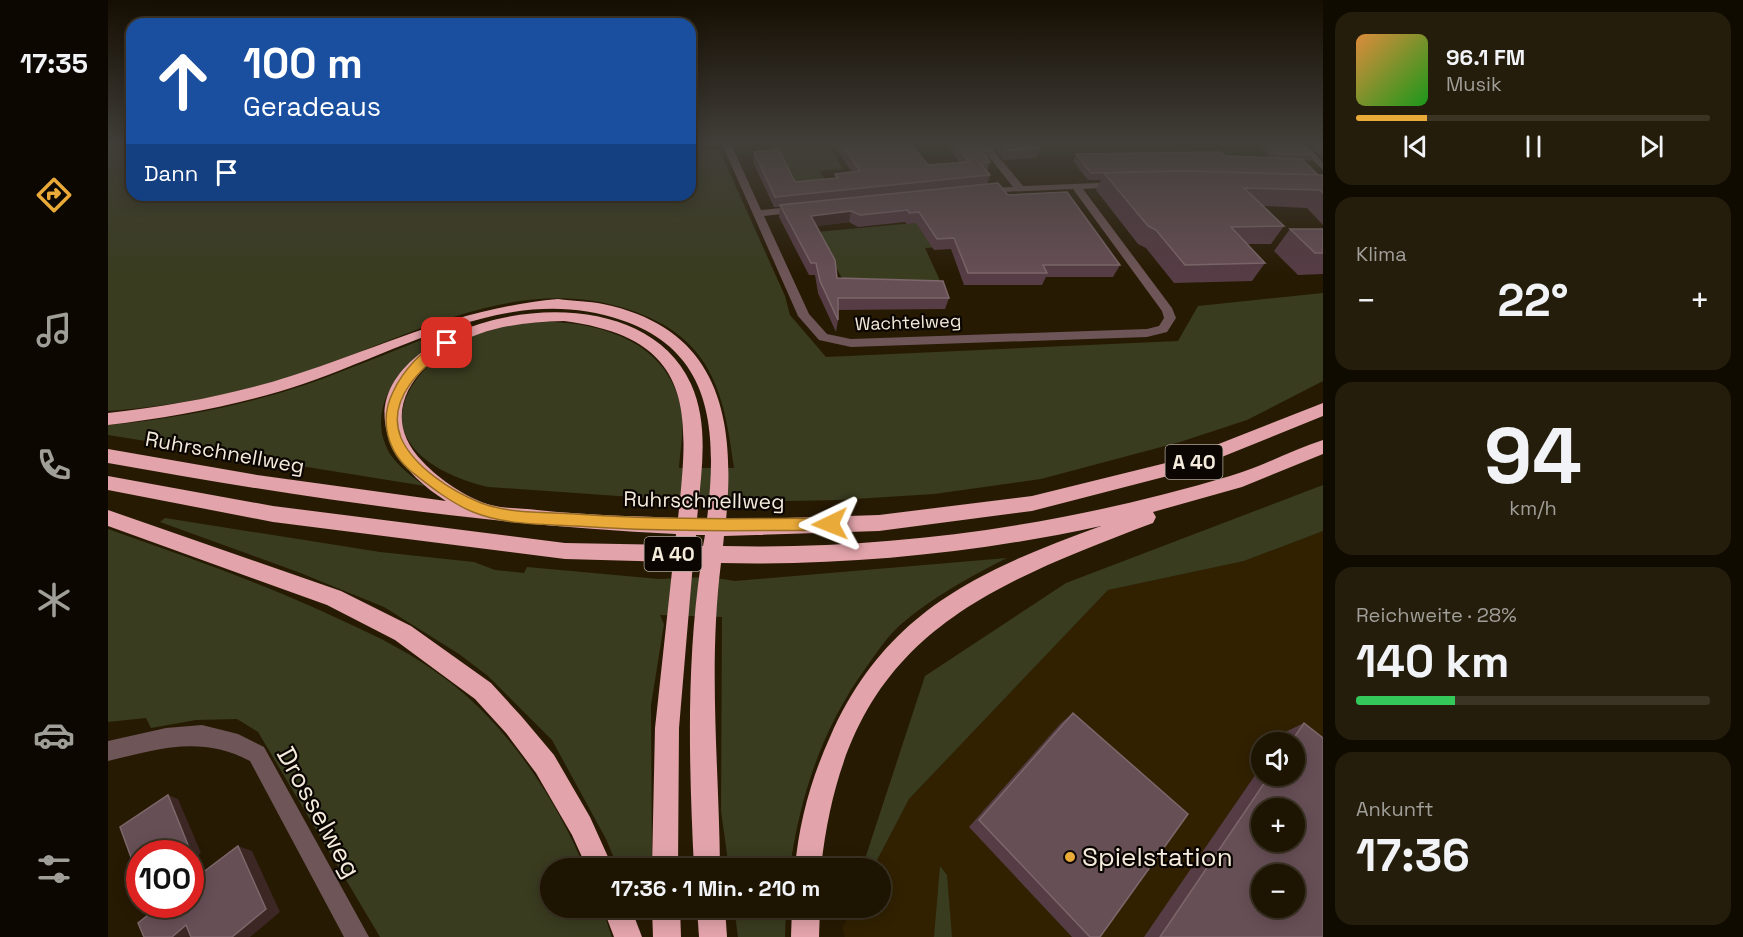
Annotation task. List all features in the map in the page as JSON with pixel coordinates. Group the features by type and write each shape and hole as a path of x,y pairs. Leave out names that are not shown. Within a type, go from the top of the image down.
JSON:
{"highway":[{"path":"108,419 177,410 256,393 336,367 477,315 536,304 595,306 639,320 661,330 694,362 710,392 718,425 720,468 705,617 701,727 707,858"},
{"path":"508,516 476,507 440,487 411,464 401,451 392,430 391,416 396,394 418,365 447,343 487,326 539,317 589,320 637,335 655,347 670,363 686,391 694,429 693,468 676,616 667,728 665,858"},
{"name":"Ruhrschnellweg","path":"108,456 340,495 508,516 669,526 751,527 869,522 999,508 1088,492 1182,466 1264,436 1323,409"},
{"name":"A 40","path":"108,483 273,513 566,550 731,555 890,550 1044,530 1137,509 1236,482 1323,447"},
{"path":"809,858 816,808 840,735 872,679 903,642 960,597 1020,565 1236,482"},
{"path":"108,518 334,598 403,633 483,691 514,725 545,764 581,826 595,858"},
{"path":"621,918 628,937"},
{"path":"666,918 667,937"},
{"path":"712,918 713,937"},
{"path":"805,937 806,918"}],"street":[{"name":"Wachtelweg","path":"746,188 804,316 824,337 835,341 851,343 1147,333 1163,329 1170,318 1116,236 1077,188"},
{"path":"975,192 1024,188"},
{"path":"758,214 816,208"},
{"name":"Drosselweg","path":"108,751 177,737 207,734 235,740 257,754 357,937"}],"shaded area":[{"path":"1323,531 1323,937 845,937 842,928 848,918 891,918 891,858 878,858 909,799 1108,590 1244,561"}],"green space":[{"path":"108,188 126,188 126,201 696,201 696,188 736,188 785,296 790,315 826,357 1178,341 1198,306 1323,293 1323,381 1247,420 1180,442 1041,479 934,494 839,500 737,502 489,487 448,473 415,449 405,434 402,417 406,397 420,375 442,353 474,336 509,325 564,323 616,334 643,349 664,370 678,397 682,414 679,468 734,468 725,415 718,391 709,370 696,352 679,335 657,321 630,310 586,300 543,299 500,305 415,330 290,377 200,399 108,411"},
{"path":"794,188 829,188 829,188 802,203"},
{"path":"936,221 1091,237 925,248 943,287 848,289 816,232"},
{"path":"450,329 453,332 424,351 397,378 382,410 381,428 389,452 402,468 425,486 108,435 108,425 208,411 281,393"},
{"path":"1323,485 1323,531 1244,561 1108,590 909,799 878,858 865,858 925,676 1066,583"},
{"path":"165,518 380,552 474,562 495,570 524,573 527,567 659,579 709,577 735,581 1007,558 951,589 911,616 890,636 865,669 837,715 815,764 800,815 791,858 728,858 721,811 722,617 660,615 664,624 651,705 652,858 614,858 606,839 552,740 488,676 459,654 384,607 298,572 160,522"},
{"path":"108,529 226,572 312,607 396,647 447,680 490,719 528,765 560,816 580,858 540,858 540,918 605,918 612,937 380,937 258,732 237,719 196,720 151,728 146,718 108,722"},
{"path":"940,866 947,875 952,937 934,937"},
{"path":"735,918 786,918 785,937 738,937"}],"building":[{"path":"771,188 866,188 775,197"},
{"path":"951,188 1002,188 1008,195 1067,192 1120,265 1043,265 1047,273 968,273 954,238 937,239 919,212 909,213 908,210 860,215 851,211 811,216 835,260 837,278 943,281 949,298 838,298 838,320 820,281 816,263 811,263 780,205"},
{"path":"1116,188 1323,188 1323,193 1320,190 1244,188 1284,226 1231,227 1265,263 1185,265 1156,230 1148,226"},
{"path":"1290,229 1323,229 1323,253 1315,253"},
{"name":"Spielstation","path":"1073,713 1188,814 1100,937 1090,937 979,820"},
{"path":"1304,723 1323,738 1323,937 1160,937 1251,803 1251,852 1305,852 1305,798 1254,798 1262,786 1305,786 1305,732 1298,732"},
{"path":"168,795 186,840 126,840 126,844 120,827"},
{"path":"238,846 266,909 232,937 191,937 186,925 172,937 144,937 138,923 144,918 204,918 204,872"}],"place":[{"name":"Spielstation","path":"1070,857"}],"route":[{"path":"447,343 418,365 396,394 391,416 392,430 401,451 411,464 440,487 476,507 508,516 669,526 751,527 830,524"}]}
